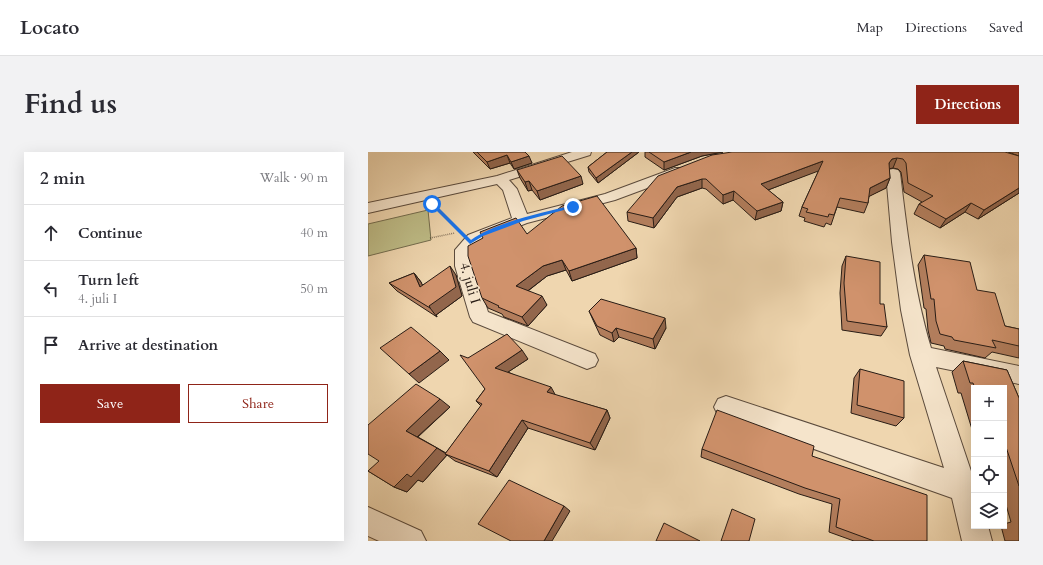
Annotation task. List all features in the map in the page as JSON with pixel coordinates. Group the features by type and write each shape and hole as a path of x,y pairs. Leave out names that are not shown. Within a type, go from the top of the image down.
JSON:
{"street":[{"path":"368,208 500,179 585,152"},
{"name":"4. juli I","path":"587,360 480,317 464,266 464,250 474,239 481,235 521,220 610,197 692,166"},
{"path":"894,173 905,281 922,355 963,488 977,541"},
{"path":"500,179 510,189 521,220"},
{"path":"922,355 1019,375"},
{"path":"726,407 963,488"},
{"path":"368,521 411,541"}],"path":[{"path":"424,196 460,232 430,238"}],"shaded area":[{"path":"428,210 431,240 368,256 368,224"}],"building":[{"path":"477,152 525,152 529,156 511,162 507,155 487,162"},
{"path":"607,152 632,152 596,178 588,167"},
{"path":"649,152 691,152 664,162"},
{"path":"732,152 1005,152 1019,156 1019,188 984,210 971,203 946,219 919,204 933,196 908,183 906,163 903,159 897,158 892,159 889,163 890,178 870,188 868,203 840,198 834,215 829,214 828,217 806,212 808,209 802,207 823,161 761,184 783,202 757,211 734,191 723,195 706,179 702,179 677,187 653,218 627,212 658,176 712,155"},
{"path":"562,156 581,176 537,191 529,181 525,182 517,170"},
{"path":"597,196 636,248 569,271 562,260 543,266 516,286 542,296 522,317 498,307 499,306 482,298 468,256 468,246 483,238 480,232 516,218 527,234 562,206"},
{"path":"924,255 970,262 977,290 995,293 1005,326 1019,329 1019,346 992,340 996,348 954,340 952,337 940,334 936,321 934,299 931,299"},
{"path":"846,256 880,262 880,304 884,304 887,327 847,321 844,283"},
{"path":"450,266 456,287 429,306 430,308 389,283 414,273 420,287"},
{"path":"601,299 665,318 653,339 616,328 612,333 597,326 589,311"},
{"path":"411,327 440,351 409,374 380,348"},
{"path":"507,334 522,350 495,368 551,387 547,392 607,410 590,443 522,420 489,471 445,454 482,404 476,401 485,389 460,355 468,358"},
{"path":"963,361 1007,370 1019,398 1019,486 1007,450 1007,385 974,385 973,383 970,383"},
{"path":"860,369 904,381 904,418 857,405"},
{"path":"416,384 440,399 406,431 437,448 411,477 407,474 394,487 368,471 379,461 368,454 368,425"},
{"path":"717,410 814,446 812,456 927,495 927,541 874,541 836,527 840,499 805,488 702,449"},
{"path":"509,480 564,506 544,541 511,541 478,524"},
{"path":"732,509 755,519 749,541 721,541"},
{"path":"664,523 700,541 656,541"}],"route":[{"path":"432,204 470,242 481,235 521,220 573,207"}]}
